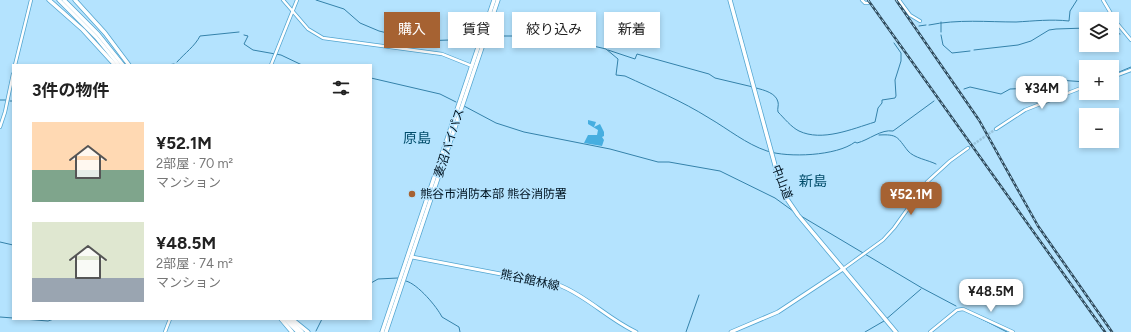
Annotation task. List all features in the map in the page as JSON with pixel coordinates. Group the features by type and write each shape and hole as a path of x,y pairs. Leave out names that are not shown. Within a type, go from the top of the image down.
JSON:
{"highway":[{"path":"49,0 87,34 114,64"},
{"path":"59,0 96,37 118,64"},
{"path":"64,0 103,39 122,64"},
{"path":"75,0 105,33 128,64"},
{"name":"妻沼バイパス","path":"490,12 494,0"},
{"name":"妻沼バイパス","path":"493,12 498,0"},
{"name":"中山道","path":"730,0 783,191 798,215 896,332"},
{"name":"妻沼バイパス","path":"382,332 480,48"},
{"name":"妻沼バイパス","path":"386,332 412,257 473,67"},
{"path":"282,320 292,332"},
{"path":"286,320 298,332"},
{"path":"290,320 302,332"},
{"path":"293,320 308,332"}],"main road":[{"name":"熊谷館林線","path":"412,257 559,285 581,296 612,319 636,332"},
{"path":"731,332 782,309 843,269"}],"street":[{"path":"15,64 31,0"},
{"path":"283,0 308,29 323,38 442,54 473,67"},
{"path":"271,64 297,0"},
{"path":"862,0 868,3"},
{"path":"899,0 910,15 920,21"},
{"path":"1103,0 1116,22 1131,40"},
{"path":"1119,74 1131,70"},
{"path":"0,127 8,101 12,79"},
{"path":"996,128 1029,108 1079,89"},
{"path":"843,269 883,240 894,228 927,182 950,161 968,148"},
{"path":"930,332 957,310 963,309 1012,332"},
{"path":"165,332 170,320"}],"shaded area":[{"path":"588,120 596,122 594,127 600,124 604,132 604,136 602,137 604,140 602,146 584,143 588,135 597,135 598,130 588,124"}],"waterway":[{"path":"316,0 344,9 360,23 379,31 420,41 448,40"},
{"path":"929,25 962,21 1069,21 1070,11 1077,0"},
{"path":"941,22 941,32"},
{"path":"919,26 926,25"},
{"path":"974,50 1018,45 1031,41 1049,30 1079,28"},
{"path":"177,62 193,46 200,36 239,32"},
{"path":"244,35 248,36 244,44 253,50 281,55 300,64"},
{"path":"941,35 943,45 952,53 970,51"},
{"path":"504,36 534,36 568,40 606,49 618,59 616,75 625,76 688,106 759,148 787,155 825,153 847,147 855,142 862,142 880,133 893,131 934,101"},
{"path":"756,88 769,92 775,96 778,103 778,112 793,127 808,134 827,135 847,131 875,122 878,108 882,103 882,100 895,98 896,96 895,80 901,61 901,53 894,43"},
{"path":"608,50 635,59 637,54 709,74 715,78 753,87"},
{"path":"1119,72 1131,67"},
{"path":"372,78 440,94 456,102"},
{"path":"964,89 970,87 1001,94 1010,89 1034,88 1058,80 1079,82"},
{"path":"0,100 6,100"},
{"path":"464,106 496,123 524,132 610,149 658,162 669,162 720,171 775,198 793,211"},
{"path":"879,135 890,135 896,137 908,151 917,157 936,164"},
{"path":"801,216 922,288 956,306"},
{"path":"0,242 12,245"},
{"path":"372,282 378,279 398,278"},
{"path":"406,281 416,286 432,302 442,317 459,327 460,332"},
{"path":"865,332 884,321 921,289"},
{"path":"686,332 699,295"},
{"path":"972,314 1007,332"},
{"path":"0,317 12,318"},
{"path":"36,320 51,320"},
{"path":"316,331 322,320"}],"tunnel":[{"path":"968,148 996,129"}],"railway":[{"path":"868,0 1105,332"},
{"path":"896,0 979,120 1038,226 1112,332"}],"place":[{"name":"熊谷市消防本部 熊谷消防署","path":"412,194"}],"district":[{"name":"原島","path":"417,138"},
{"name":"新島","path":"813,181"}]}
